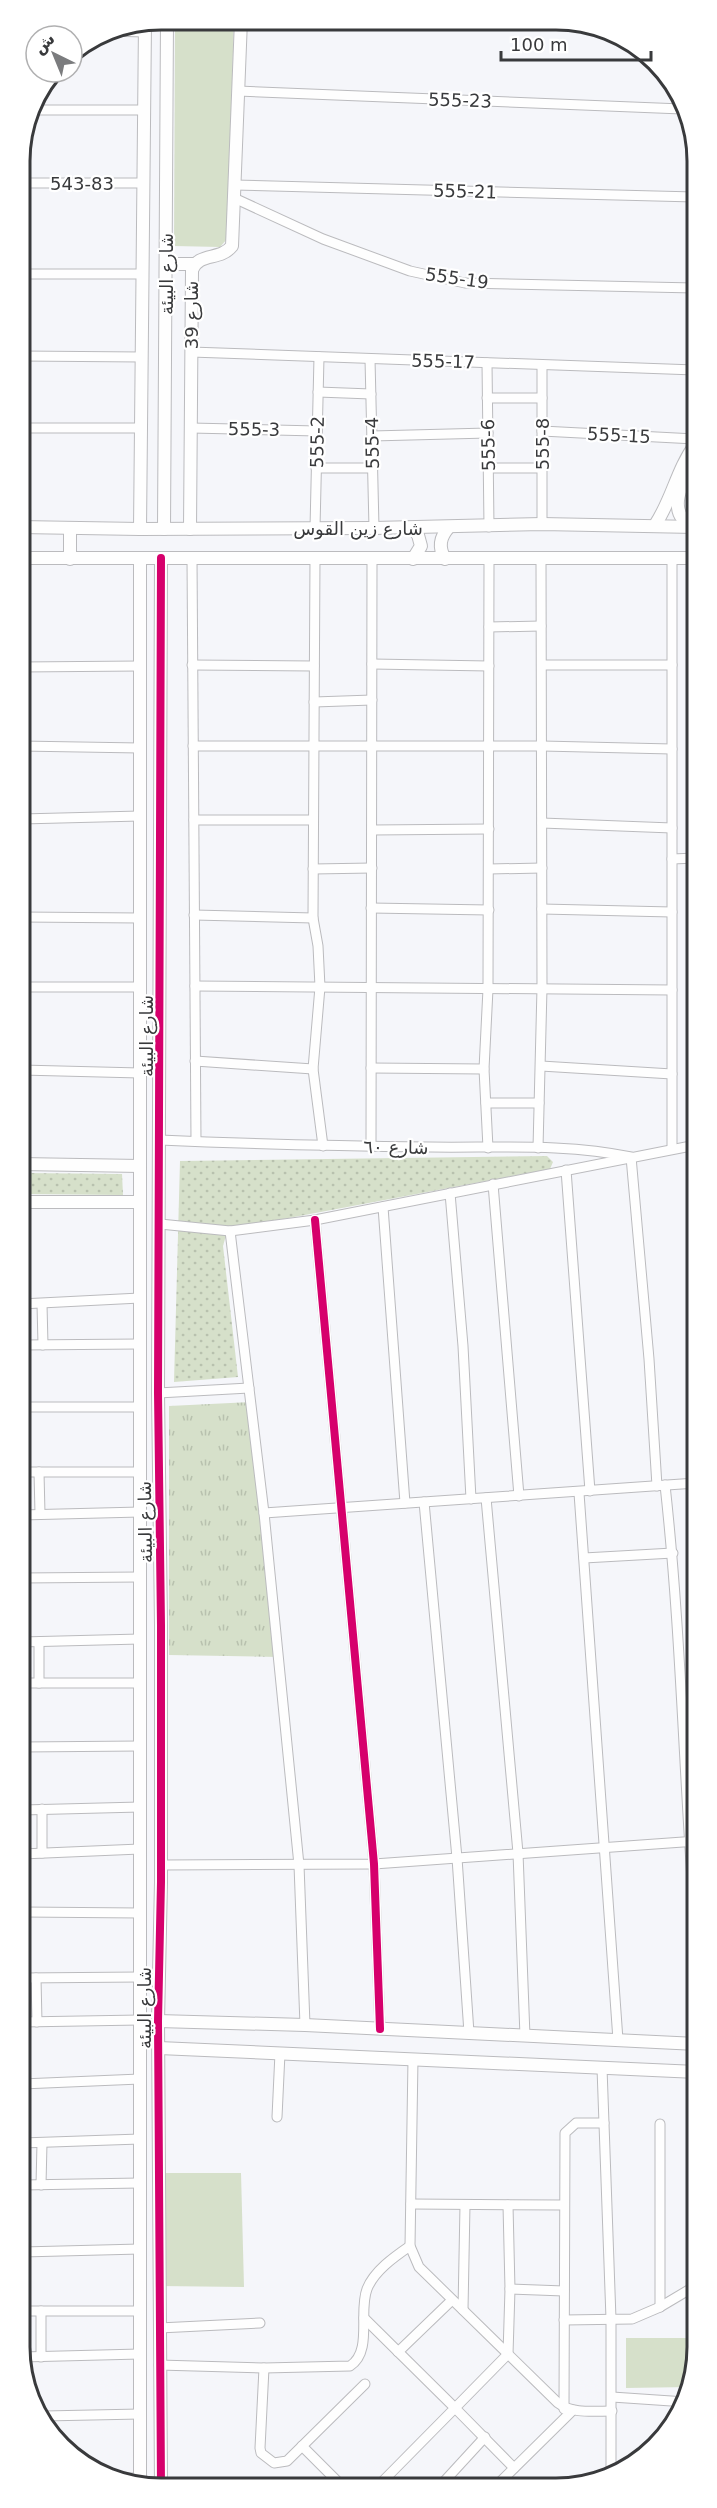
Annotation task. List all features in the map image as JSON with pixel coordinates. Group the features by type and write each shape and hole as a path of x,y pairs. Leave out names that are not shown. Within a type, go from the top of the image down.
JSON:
{"street":[{"name":"شارع البيئة","path":"164,529 167,30"},
{"name":"شارع 39","path":"190,529 192,270 194,264 201,258 219,256 232,246 241,30"},
{"name":"شارع البيئة","path":"140,529 145,31"},
{"name":"555-23","path":"238,91 676,110"},
{"path":"41,110 144,110"},
{"name":"543-83","path":"30,183 143,183"},
{"name":"555-21","path":"234,185 687,197"},
{"name":"555-19","path":"234,198 323,239 410,271 465,283 687,288"},
{"path":"166,264 194,264"},
{"path":"30,273 142,274"},
{"name":"555-17","path":"191,352 687,370"},
{"path":"30,356 142,357"},
{"name":"555-2","path":"315,528 319,357"},
{"name":"555-4","path":"370,359 374,528"},
{"name":"555-6","path":"487,363 489,527"},
{"name":"555-8","path":"542,365 542,524"},
{"path":"318,392 371,394"},
{"path":"487,399 542,398"},
{"path":"30,428 141,428"},
{"name":"555-3","path":"191,428 317,431"},
{"name":"555-15","path":"542,431 687,438"},
{"path":"372,436 488,433"},
{"path":"655,525 687,458"},
{"path":"316,468 373,468"},
{"path":"488,468 542,468"},
{"path":"687,478 677,501 681,517 687,521"},
{"name":"شارع زين القوس","path":"30,527 412,528 542,524 687,527"},
{"path":"445,559 440,551 440,544 441,538 449,527"},
{"path":"70,528 70,559"},
{"path":"412,528 418,535 421,546 413,559"},
{"path":"315,557 313,918 318,946 320,987 313,1069 322,1146"},
{"name":"شارع زين القوس","path":"30,558 687,558"},
{"name":"شارع البيئة","path":"161,558 158,1393 161,1625 161,1865 158,2021 161,2478"},
{"path":"192,558 196,1141"},
{"path":"672,558 672,1149"},
{"name":"شارع البيئة","path":"140,559 140,2476"},
{"path":"371,1146 372,559"},
{"path":"488,1148 484,1069 489,910 489,559"},
{"path":"538,1148 542,988 541,559"},
{"path":"489,627 542,626"},
{"path":"372,664 489,666"},
{"path":"192,665 314,666"},
{"path":"542,665 672,665"},
{"path":"30,667 140,666"},
{"path":"314,702 372,700"},
{"path":"30,746 140,748"},
{"path":"193,746 542,746 672,749"},
{"path":"30,819 140,816"},
{"path":"194,820 314,820"},
{"path":"542,823 672,828"},
{"path":"372,830 489,830"},
{"path":"672,859 687,858"},
{"path":"313,869 372,868"},
{"path":"489,869 542,868"},
{"path":"371,908 489,910"},
{"path":"542,909 672,912"},
{"path":"194,915 313,918"},
{"path":"30,917 140,918"},
{"path":"195,986 672,990"},
{"path":"30,987 140,987"},
{"path":"140,1024 161,1024"},
{"path":"195,1061 313,1069"},
{"path":"541,1066 672,1074"},
{"path":"371,1068 484,1069"},
{"path":"30,1070 140,1073"},
{"path":"486,1103 539,1102"},
{"name":"شارع ٦٠","path":"160,1140 322,1146 538,1148 608,1152 631,1157"},
{"path":"160,1224 230,1231 315,1220 687,1146"},
{"path":"631,1157 661,1485 673,1553 687,1763"},
{"path":"30,1164 140,1166"},
{"path":"566,1170 590,1491"},
{"path":"494,1184 519,1496"},
{"path":"450,1193 463,1346 471,1499"},
{"path":"30,1202 140,1202"},
{"path":"383,1207 405,1503"},
{"path":"315,1220 374,1864 380,2029"},
{"path":"230,1231 264,1513 300,1865 305,2025"},
{"path":"30,1304 140,1298"},
{"path":"42,1304 43,1345"},
{"path":"30,1345 140,1344"},
{"path":"158,1393 249,1388"},
{"path":"30,1407 140,1407"},
{"path":"30,1472 140,1472"},
{"path":"39,1472 40,1514"},
{"path":"264,1513 579,1493 687,1484"},
{"path":"579,1493 618,2040"},
{"path":"486,1498 518,1853 525,2036"},
{"path":"424,1502 457,1858 469,2033"},
{"path":"30,1515 140,1512"},
{"path":"584,1558 673,1553"},
{"path":"30,1578 140,1576"},
{"path":"140,1625 161,1625"},
{"path":"30,1642 140,1639"},
{"path":"39,1642 39,1683"},
{"path":"30,1683 140,1683"},
{"path":"30,1747 140,1746"},
{"path":"30,1810 140,1807"},
{"path":"42,1809 42,1853"},
{"path":"161,1865 374,1864 687,1841"},
{"path":"30,1854 140,1849"},
{"path":"30,1912 140,1913"},
{"path":"30,1978 140,1977"},
{"path":"36,1978 37,2022"},
{"path":"30,2022 140,2020"},
{"path":"158,2021 305,2025 687,2043"},
{"path":"159,2048 687,2072"},
{"path":"277,2117 280,2054"},
{"path":"413,2060 410,2246 419,2267 569,2410 612,2411"},
{"path":"602,2068 611,2319 611,2465"},
{"path":"30,2084 140,2079"},
{"path":"504,2478 569,2410 564,2320 565,2133 576,2123 604,2123"},
{"path":"660,2124 660,2307"},
{"path":"30,2144 140,2139"},
{"path":"41,2185 42,2143"},
{"path":"30,2185 140,2183"},
{"path":"411,2204 564,2205"},
{"path":"463,2310 465,2205"},
{"path":"386,2478 508,2354 510,2289 508,2205"},
{"path":"159,2365 264,2368 350,2366 361,2353 367,2289 386,2263 410,2246"},
{"path":"30,2252 140,2249"},
{"path":"510,2289 564,2291"},
{"path":"564,2320 632,2319 660,2307 687,2290"},
{"path":"398,2352 452,2300"},
{"path":"30,2310 140,2311"},
{"path":"40,2311 41,2357"},
{"path":"364,2318 514,2468"},
{"path":"159,2328 260,2323"},
{"path":"31,2357 140,2354"},
{"path":"264,2368 260,2448 261,2452 274,2463 287,2461 365,2384"},
{"path":"612,2397 673,2404"},
{"path":"50,2416 140,2414"},
{"path":"140,2429 159,2428"},
{"path":"447,2478 485,2437"},
{"path":"302,2446 334,2478"}],"green space":[{"path":"175,30 234,30 227,239 220,247 174,246"},
{"path":"547,1156 553,1162 550,1169 235,1228 225,1239 223,1246 238,1377 174,1382 180,1161"},
{"path":"30,1173 122,1174 123,1195 30,1194"},
{"path":"251,1402 279,1657 169,1655 169,1406"},
{"path":"159,2173 241,2173 244,2287 159,2286"},
{"path":"626,2338 687,2338 686,2364 681,2387 626,2388"}],"cycle path":[{"path":"161,558 158,1393 161,1625 161,1882 158,2021 161,2478"},
{"path":"315,1220 374,1864 380,2029"}]}
